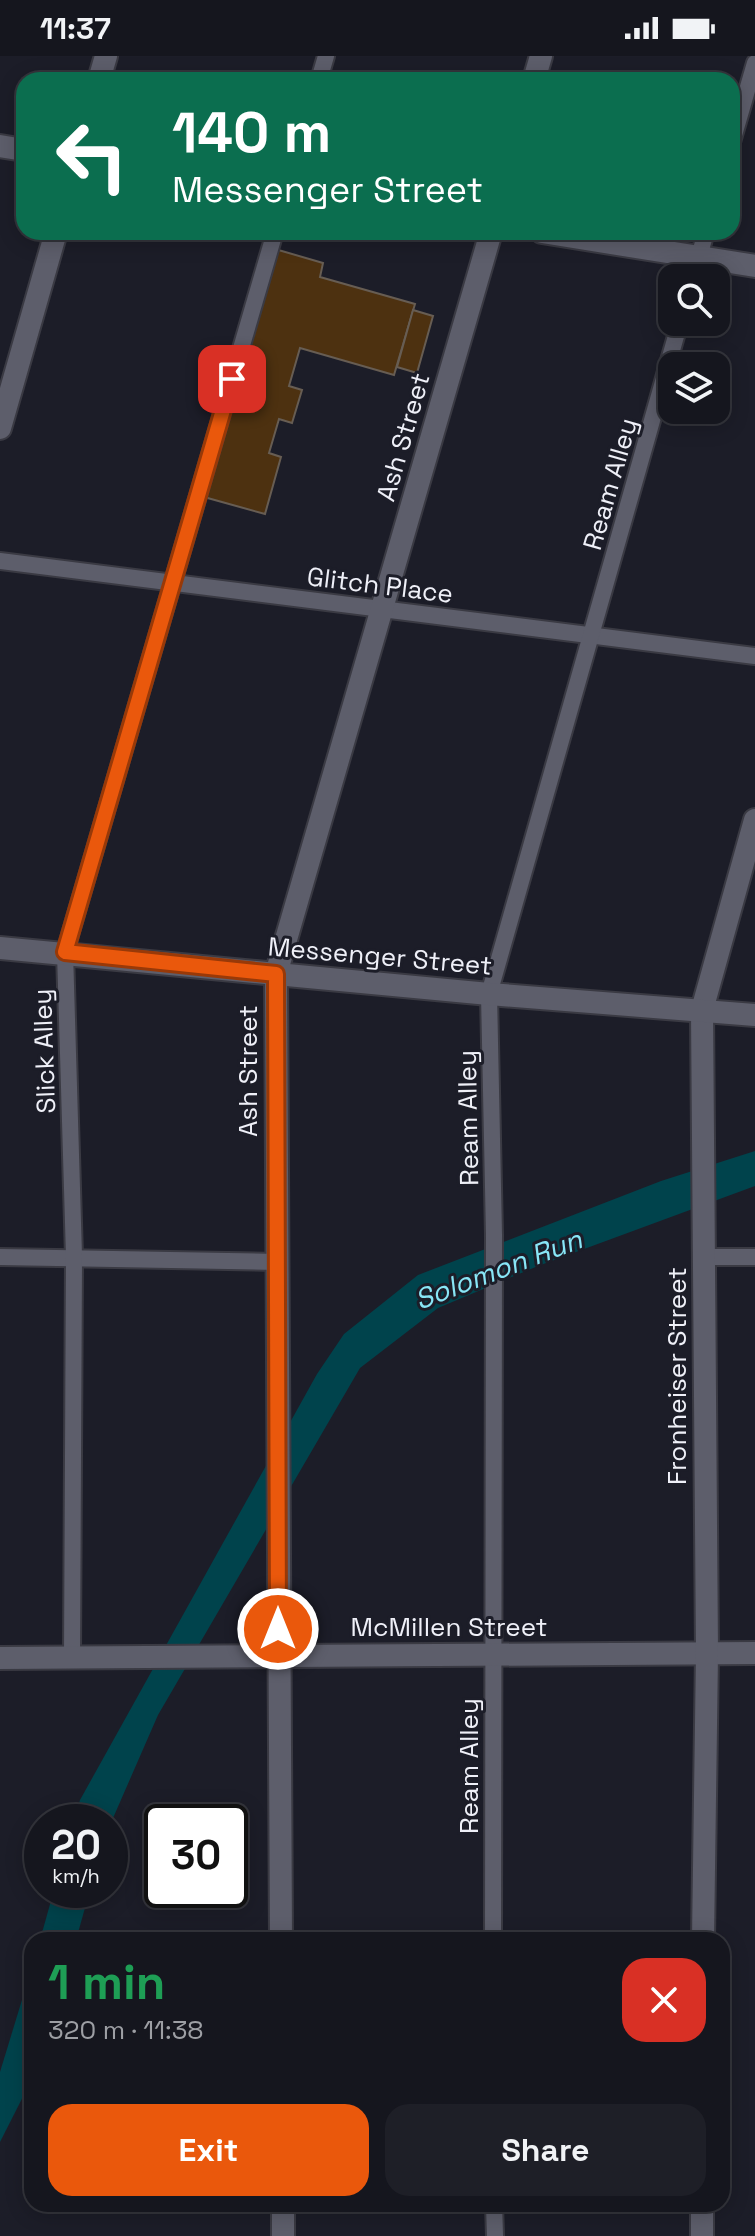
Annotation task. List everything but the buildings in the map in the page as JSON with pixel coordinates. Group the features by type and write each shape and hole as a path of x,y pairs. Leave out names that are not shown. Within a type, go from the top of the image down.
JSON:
{"street":[{"path":"0,428 54,240"},
{"name":"Ash Street","path":"281,1932 276,974 489,240"},
{"path":"577,240 683,264"},
{"path":"730,266 755,266"},
{"name":"Fronheiser Street","path":"703,1932 707,1653 702,1010 755,820"},
{"name":"Messenger Street","path":"0,948 489,994 755,1015"},
{"name":"McMillen Street","path":"0,1658 755,1653"},
{"path":"283,2212 283,2236"},
{"path":"702,2212 702,2236"}],"lane":[{"path":"740,115 755,63"},
{"name":"Slick Alley","path":"72,1658 74,1256 65,952 273,240"},
{"path":"697,264 704,240"},
{"name":"Ream Alley","path":"493,1932 494,1235 489,994 676,336"},
{"name":"Glitch Place","path":"0,561 755,656"},
{"path":"0,1257 277,1262"},
{"path":"704,1257 755,1257"},
{"path":"494,2212 495,2236"}],"water":[{"name":"Solomon Run","path":"755,1151 755,1186 538,1266 438,1308 360,1368 158,1715 119,1804 79,1804 317,1374 344,1334 418,1275 661,1181"},
{"path":"49,1908 85,1908 78,1932 42,1932"},
{"path":"24,1993 24,2095 0,2142 0,2072"}],"route":[{"path":"232,379 65,952 276,974 278,1629"}]}
